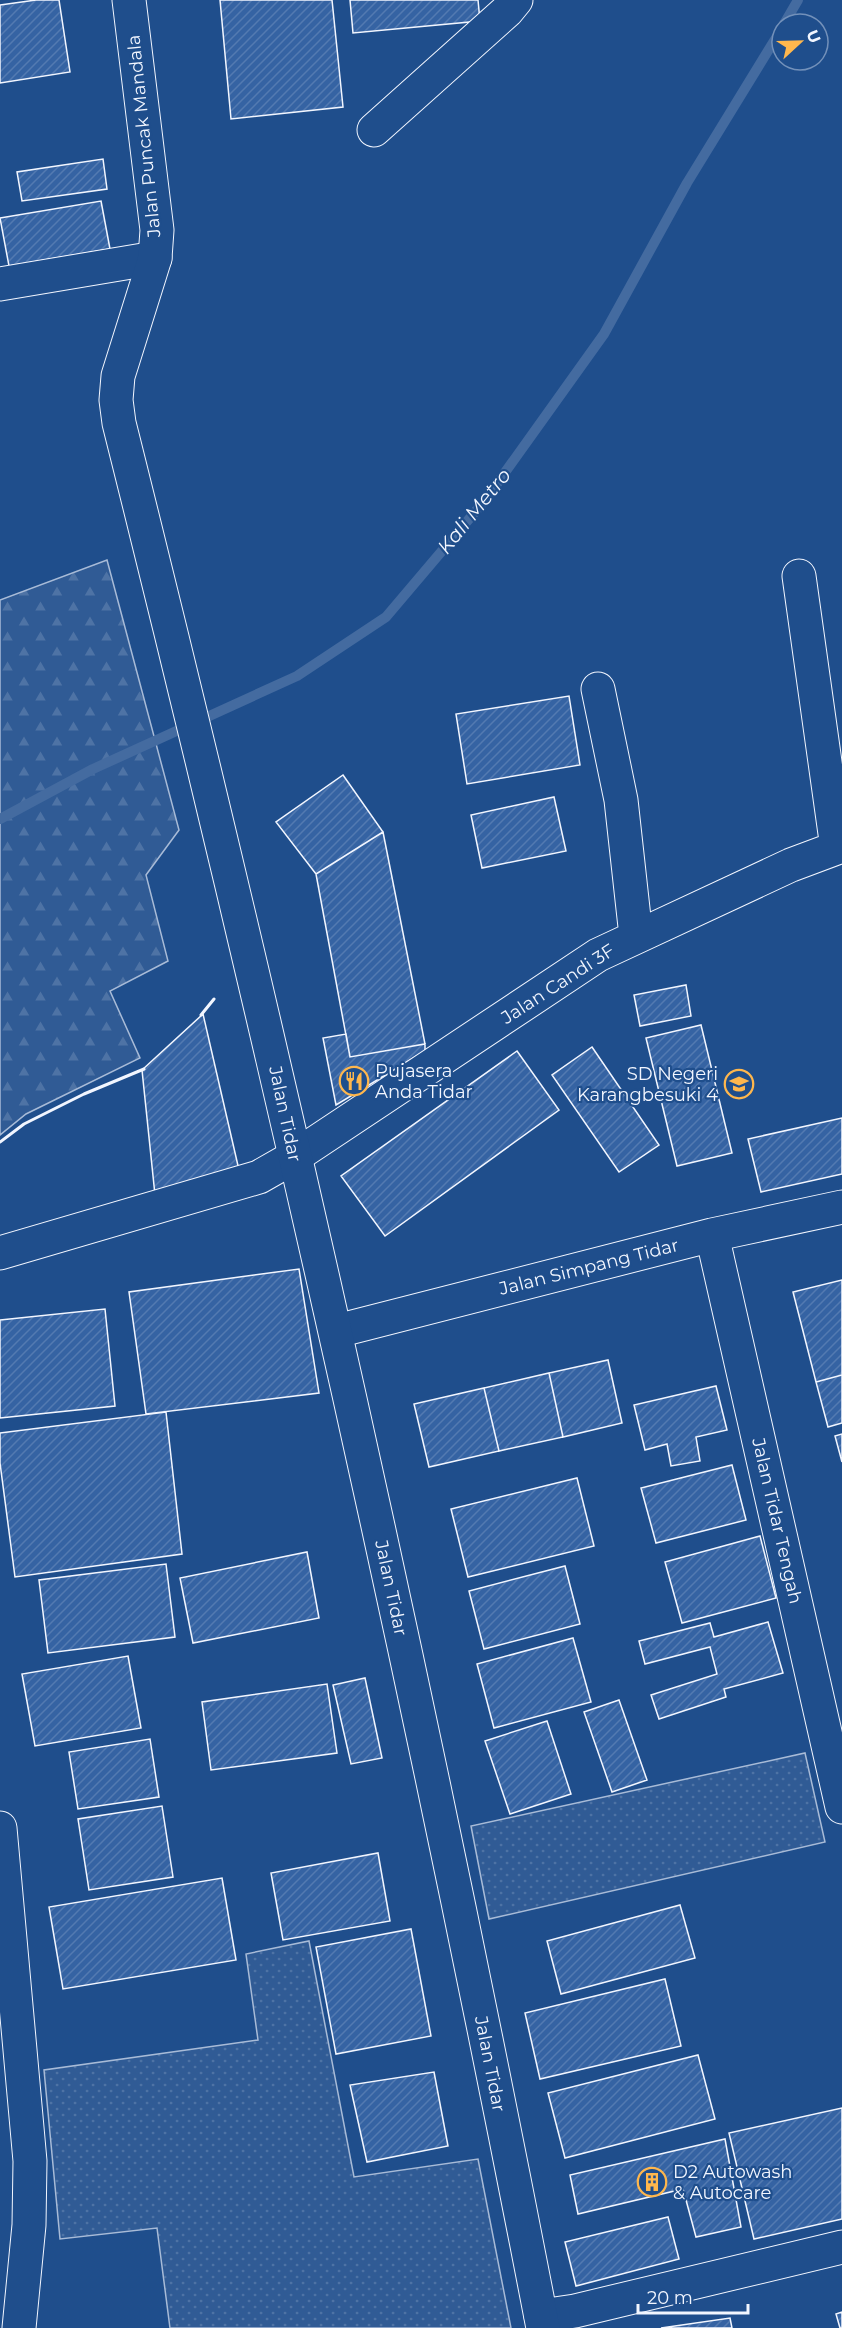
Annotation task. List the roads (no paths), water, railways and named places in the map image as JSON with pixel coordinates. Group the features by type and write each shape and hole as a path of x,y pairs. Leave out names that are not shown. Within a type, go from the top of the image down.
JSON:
{"street":[{"name":"Jalan Puncak Mandala","path":"129,0 157,230 155,258 118,376 116,400 124,445 224,852"},
{"path":"374,130 507,11 516,0"},
{"path":"0,284 155,258"},
{"path":"799,576 839,847"},
{"path":"598,689 621,800 636,936"},
{"name":"Jalan Candi 3F","path":"0,1253 259,1177 294,1157 598,955 791,865 839,847"},
{"name":"Jalan Tidar","path":"224,852 256,981 294,1157 337,1331 459,1909 542,2322"},
{"name":"Jalan Simpang Tidar","path":"337,1331 712,1235 842,1207"},
{"name":"Jalan Tidar Tengah","path":"712,1235 842,1807"},
{"path":"0,1828 30,2161 29,2225 19,2328"},
{"path":"542,2322 575,2311 842,2247"}],"waterway":[{"name":"Kali Metro","path":"791,12 798,0"},
{"name":"Kali Metro","path":"0,819 93,769 297,676 386,617 486,499 604,334 687,183 770,48"}],"place":[{"name":"Pujasera Anda Tidar","path":"354,1081"},
{"name":"SD Negeri Karangbesuki 4","path":"739,1084"},
{"name":"D2 Autowash & Autocare","path":"652,2182"}]}
